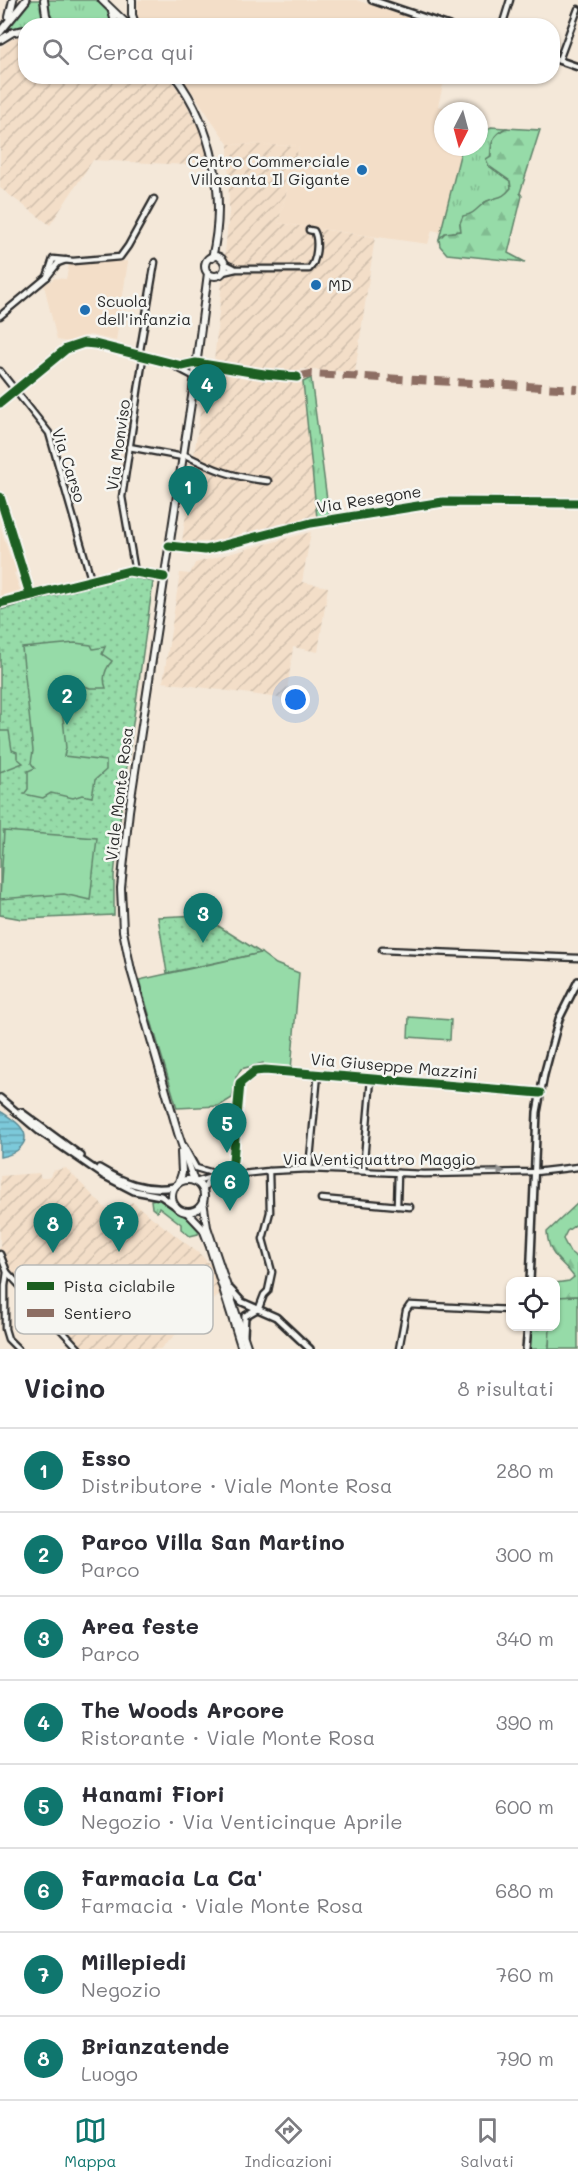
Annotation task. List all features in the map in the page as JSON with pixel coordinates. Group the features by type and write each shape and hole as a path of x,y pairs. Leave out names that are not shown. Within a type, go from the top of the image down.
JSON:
{"main road":[{"path":"6,24 13,0"},
{"path":"0,32 26,0"},
{"path":"44,0 47,18"},
{"path":"102,0 121,18"},
{"path":"132,0 133,18"},
{"path":"111,8 114,18"},
{"path":"0,40 18,31"},
{"name":"Viale Monte Rosa","path":"180,84 198,117 212,161 217,192 216,240 212,258 206,266 207,294 129,811 122,870 122,905 123,931 131,970 180,1141 195,1182 203,1191"},
{"name":"Viale Monte Rosa","path":"207,294 220,274 222,260 216,240"},
{"path":"212,258 222,260"},
{"path":"208,273 220,274"},
{"name":"Viale Monte Rosa","path":"174,1205 171,1196 183,1166 178,1133"},
{"path":"176,1185 187,1180 195,1182"},
{"path":"203,1191 207,1227 230,1289 248,1349"},
{"path":"187,1212 196,1209 203,1201"},
{"path":"174,1205 187,1212 203,1229 216,1263 242,1349"}],"street":[{"path":"372,0 425,18"},
{"path":"504,18 510,0"},
{"path":"560,57 578,9"},
{"path":"560,60 578,67"},
{"path":"0,316 47,277 58,263 66,260 120,257 154,199"},
{"path":"220,274 237,269 309,269 315,262 316,236 314,231 309,230"},
{"path":"222,260 237,269"},
{"name":"Via Monviso","path":"135,572 122,496 155,262"},
{"path":"0,403 62,352 73,346 94,344 182,366 196,363 297,377"},
{"path":"169,363 195,377"},
{"name":"Via Carso","path":"0,371 49,433 91,579"},
{"path":"129,447 183,455 239,478 268,482"},
{"path":"0,496 30,594"},
{"name":"Via Resegone","path":"169,546 205,550 225,547 311,523 443,502 578,503"},
{"path":"0,603 122,572 164,577"},
{"path":"382,950 578,958"},
{"path":"530,1277 537,1112 540,1093 560,1019 578,981"},
{"name":"Via Giuseppe Mazzini","path":"223,1175 233,1160 240,1083 255,1071 318,1074 540,1093"},
{"path":"309,1169 318,1074"},
{"path":"363,1171 371,1079"},
{"path":"0,1097 93,1164 114,1176 151,1189 176,1185"},
{"path":"0,1097 39,1131 103,1175 134,1191 161,1196 174,1205"},
{"path":"180,1141 187,1149 196,1168 223,1175"},
{"name":"Via Ventiquattro Maggio","path":"195,1182 223,1175 309,1169 398,1173 535,1172 578,1167"},
{"path":"245,1339 243,1322 245,1316 259,1308 268,1291 272,1272 263,1239 270,1212 269,1171"},
{"path":"398,1173 398,1206"},
{"path":"203,1191 207,1183 223,1175"},
{"path":"321,1199 410,1207"},
{"path":"0,1254 8,1272 15,1280"},
{"path":"0,1276 8,1272"},
{"path":"8,1272 5,1286 5,1329 8,1339 18,1349"},
{"path":"230,1289 242,1302 276,1317 310,1349"},
{"path":"399,1349 406,1311 410,1305 506,1310"},
{"path":"526,1349 528,1331"},
{"path":"65,1334 79,1349"}],"shaded area":[{"path":"138,0 356,0 412,18 138,18"},
{"path":"18,37 18,84 174,84 199,129 206,149 207,166 93,160 50,225 0,188 0,48"},
{"path":"187,84 443,84 439,102 434,102 434,156 460,156 441,232 432,230 428,244 278,223 299,146 228,144"},
{"path":"228,144 299,146 278,223 375,237 355,372 301,369 301,374 255,372 214,362 229,212"},
{"name":"Scuola dell'infanzia","path":"128,261 116,341 90,335 68,342 57,340 44,285 55,278 66,279 69,264"},
{"path":"206,370 303,382 317,518 224,542 182,542"},
{"path":"0,526 11,560 14,560 18,572 14,573 20,590 0,596"},
{"path":"311,532 302,582 328,587 318,652 293,647 286,699 163,682 180,573 190,574 195,563"},
{"path":"66,1168 116,1219 132,1202 201,1255 210,1265 15,1265 15,1281 7,1272 0,1254 0,1176 39,1173 41,1178 46,1178 50,1177 52,1171"},
{"path":"213,1268 221,1293 213,1300"},
{"path":"65,1334 176,1334 160,1349 79,1349"}],"green space":[{"path":"32,0 40,0 44,18 18,18 18,27 11,29 10,27"},
{"path":"47,0 96,0 107,11 110,18 51,18"},
{"path":"491,127 506,128 493,140 489,166 510,181 511,188 503,197 485,202 460,223 461,231 445,234 439,239 460,156 488,156 488,130"},
{"path":"506,128 540,130 520,193 522,196 508,253 525,262 447,254 440,246 439,239 445,233 461,231 460,223 463,216 474,212 487,201 503,196 511,188 510,181 489,166 486,159 491,156 492,142 498,133"},
{"path":"311,378 329,515 317,518 303,382"},
{"path":"131,577 153,582 122,801 114,876 114,915 22,919 0,915 0,610"},
{"path":"75,643 91,645 93,649 105,647 102,654 112,661 105,674 106,688 90,688 82,685 62,708 66,748 64,756 106,761 106,770 95,780 92,797 82,795 73,798 51,793 43,798 24,794 28,789 28,771 35,768 31,763 33,751 22,648"},
{"path":"0,731 9,731 12,750 17,752 17,758 23,763 0,772"},
{"path":"4,831 97,838 90,900 64,894 0,899"},
{"path":"201,915 261,953 167,973 158,917"},
{"path":"261,953 276,964 299,973 291,1070 263,1068 263,1063 241,1069 236,1077 232,1098 219,1106 177,1108 139,980"},
{"path":"409,1017 451,1020 450,1040 408,1037"},
{"path":"161,1198 180,1214 190,1219 199,1231 198,1234 190,1236 181,1229 181,1224 159,1207 157,1212 152,1208 151,1200"},
{"path":"578,1203 578,1223 567,1231 563,1239 570,1252 578,1258 578,1296 560,1297 560,1282 569,1281 574,1277 553,1253 547,1232"},
{"path":"578,1296 578,1349 549,1349 550,1331 560,1331 560,1297"},
{"path":"528,1331 550,1331 549,1349 526,1349"}],"water":[{"path":"0,1111 19,1125 25,1137 21,1147 12,1154 0,1157"}],"marked path":[{"path":"297,377 311,374 578,389"}],"cycle path":[{"path":"0,403 66,349 84,343 182,366 196,363 297,377"},
{"path":"0,497 30,594"},
{"path":"169,546 205,550 311,523 443,502 578,503"},
{"path":"0,603 129,571 164,577"},
{"path":"228,1175 233,1160 240,1083 255,1071 540,1093"}],"place":[{"name":"Centro Commerciale Villasanta Il Gigante","path":"362,170"},
{"name":"MD","path":"316,285"},
{"name":"Scuola dell'infanzia","path":"85,310"},
{"name":"The Woods Arcore","path":"207,414"},
{"name":"Esso","path":"188,516"},
{"name":"Parco Villa San Martino","path":"67,725"},
{"name":"Area feste","path":"203,943"},
{"name":"Hanami Fiori","path":"227,1153"},
{"name":"Farmacia La Ca'","path":"230,1211"},
{"name":"Millepiedi","path":"119,1252"},
{"name":"Brianzatende","path":"53,1253"}]}
